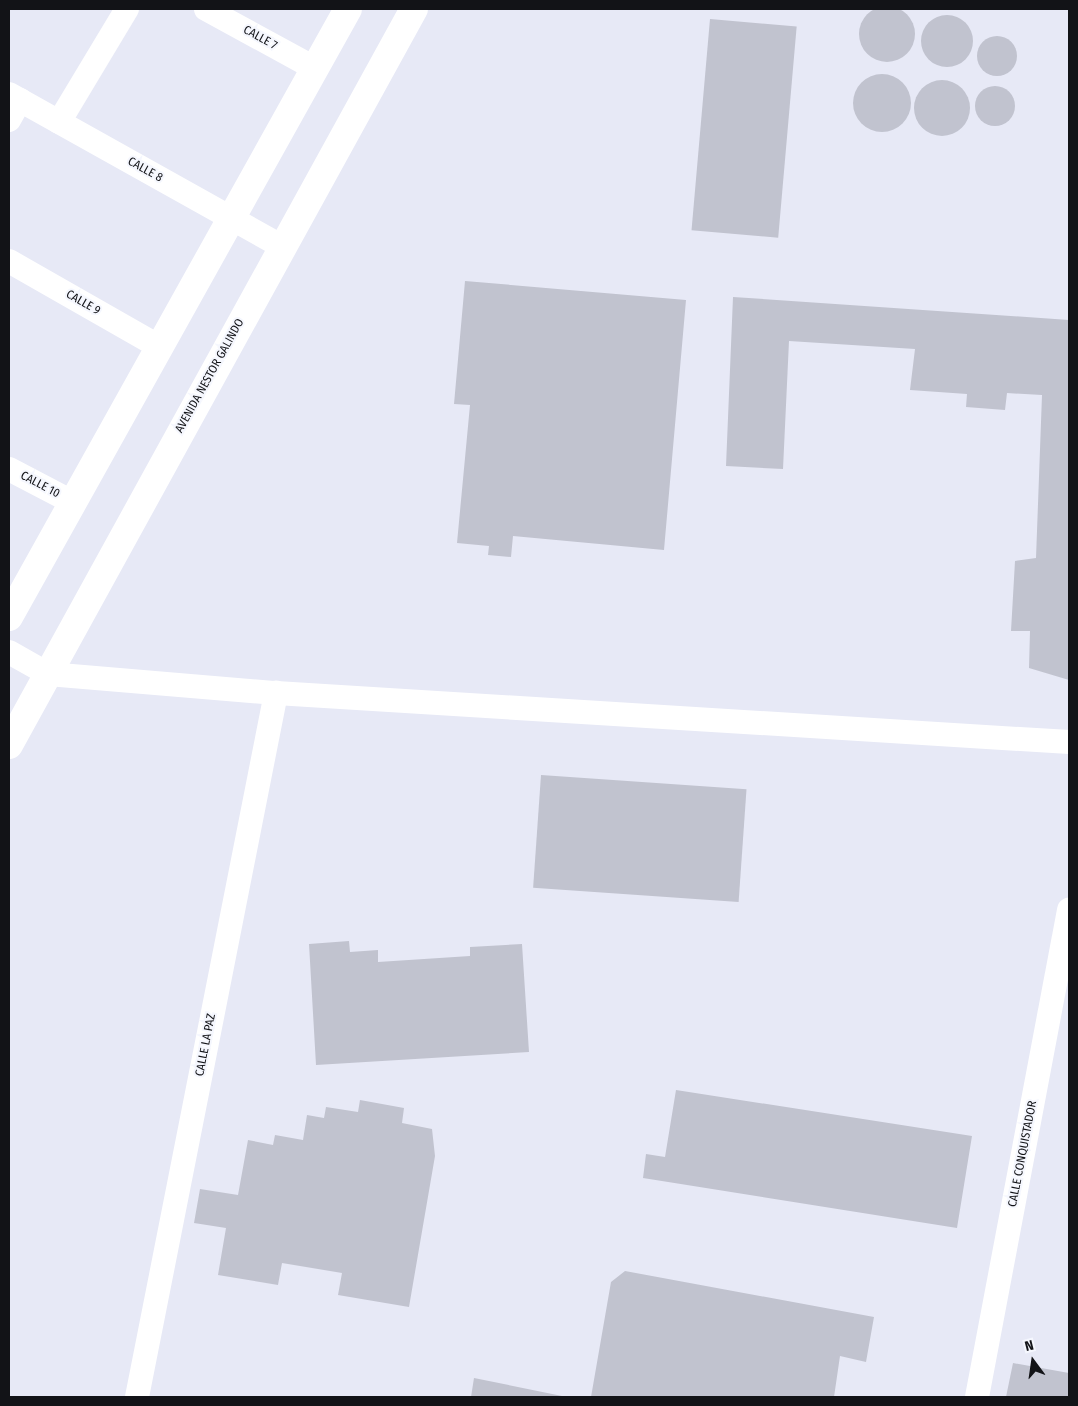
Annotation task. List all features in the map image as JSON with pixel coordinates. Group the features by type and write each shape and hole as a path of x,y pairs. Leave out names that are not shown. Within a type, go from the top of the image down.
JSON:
{"main road":[{"path":"9,617 158,346 348,9"},
{"name":"AVENIDA NESTOR GALINDO","path":"9,745 281,246 414,9"}],"street":[{"path":"59,122 127,9"},
{"name":"CALLE 7","path":"206,9 314,68"},
{"name":"CALLE 8","path":"13,105 59,122 281,246"},
{"name":"CALLE 9","path":"9,261 158,346"},
{"name":"CALLE 10","path":"9,469 72,502"},
{"path":"9,652 48,674 276,693 1069,742"},
{"name":"CALLE LA PAZ","path":"137,1397 276,693"},
{"name":"CALLE CONQUISTADOR","path":"977,1397 1069,910"}],"building":[{"path":"887,6 898,8 907,14 913,23 915,34 913,45 907,54 898,60 887,62 876,60 867,54 861,45 859,34 861,23 867,14 876,8"},
{"path":"947,15 961,19 969,27 973,41 969,55 961,63 947,67 933,63 925,55 921,41 925,27 933,19"},
{"path":"710,19 797,27 778,238 692,230"},
{"path":"997,36 1011,42 1017,56 1011,70 997,76 983,70 977,56 983,42"},
{"path":"882,74 898,79 906,87 911,103 906,119 898,127 882,132 866,127 858,119 853,103 858,87 866,79"},
{"path":"937,80 947,80 962,88 968,97 970,108 968,119 962,128 947,136 937,136 926,131 919,124 914,113 914,103 919,92 926,85"},
{"path":"999,86 1006,89 1012,95 1015,106 1014,114 1006,123 999,126 991,126 984,123 976,114 975,102 978,95 987,87"},
{"path":"465,281 686,300 664,550 513,536 511,557 488,555 489,546 457,543 470,405 454,404"},
{"path":"733,297 1069,320 1069,680 1029,668 1030,631 1011,631 1015,561 1036,558 1042,395 1007,393 1005,410 966,407 967,394 910,390 915,349 789,341 783,469 726,466"},
{"path":"541,775 746,789 739,902 533,888"},
{"path":"349,941 350,952 378,950 378,962 470,956 470,947 522,944 529,1052 316,1065 309,944"},
{"path":"676,1090 972,1136 957,1228 643,1178 646,1154 665,1157"},
{"path":"360,1100 404,1108 402,1123 432,1129 435,1156 409,1307 338,1295 342,1273 282,1263 278,1285 218,1275 226,1228 194,1223 200,1189 238,1195 248,1140 273,1145 275,1135 303,1140 307,1115 324,1118 326,1107 358,1112"},
{"path":"625,1271 874,1317 866,1362 840,1356 834,1397 591,1397 611,1282"},
{"path":"1013,1363 1069,1373 1069,1397 1006,1397"},
{"path":"474,1378 562,1396 471,1397"}]}
